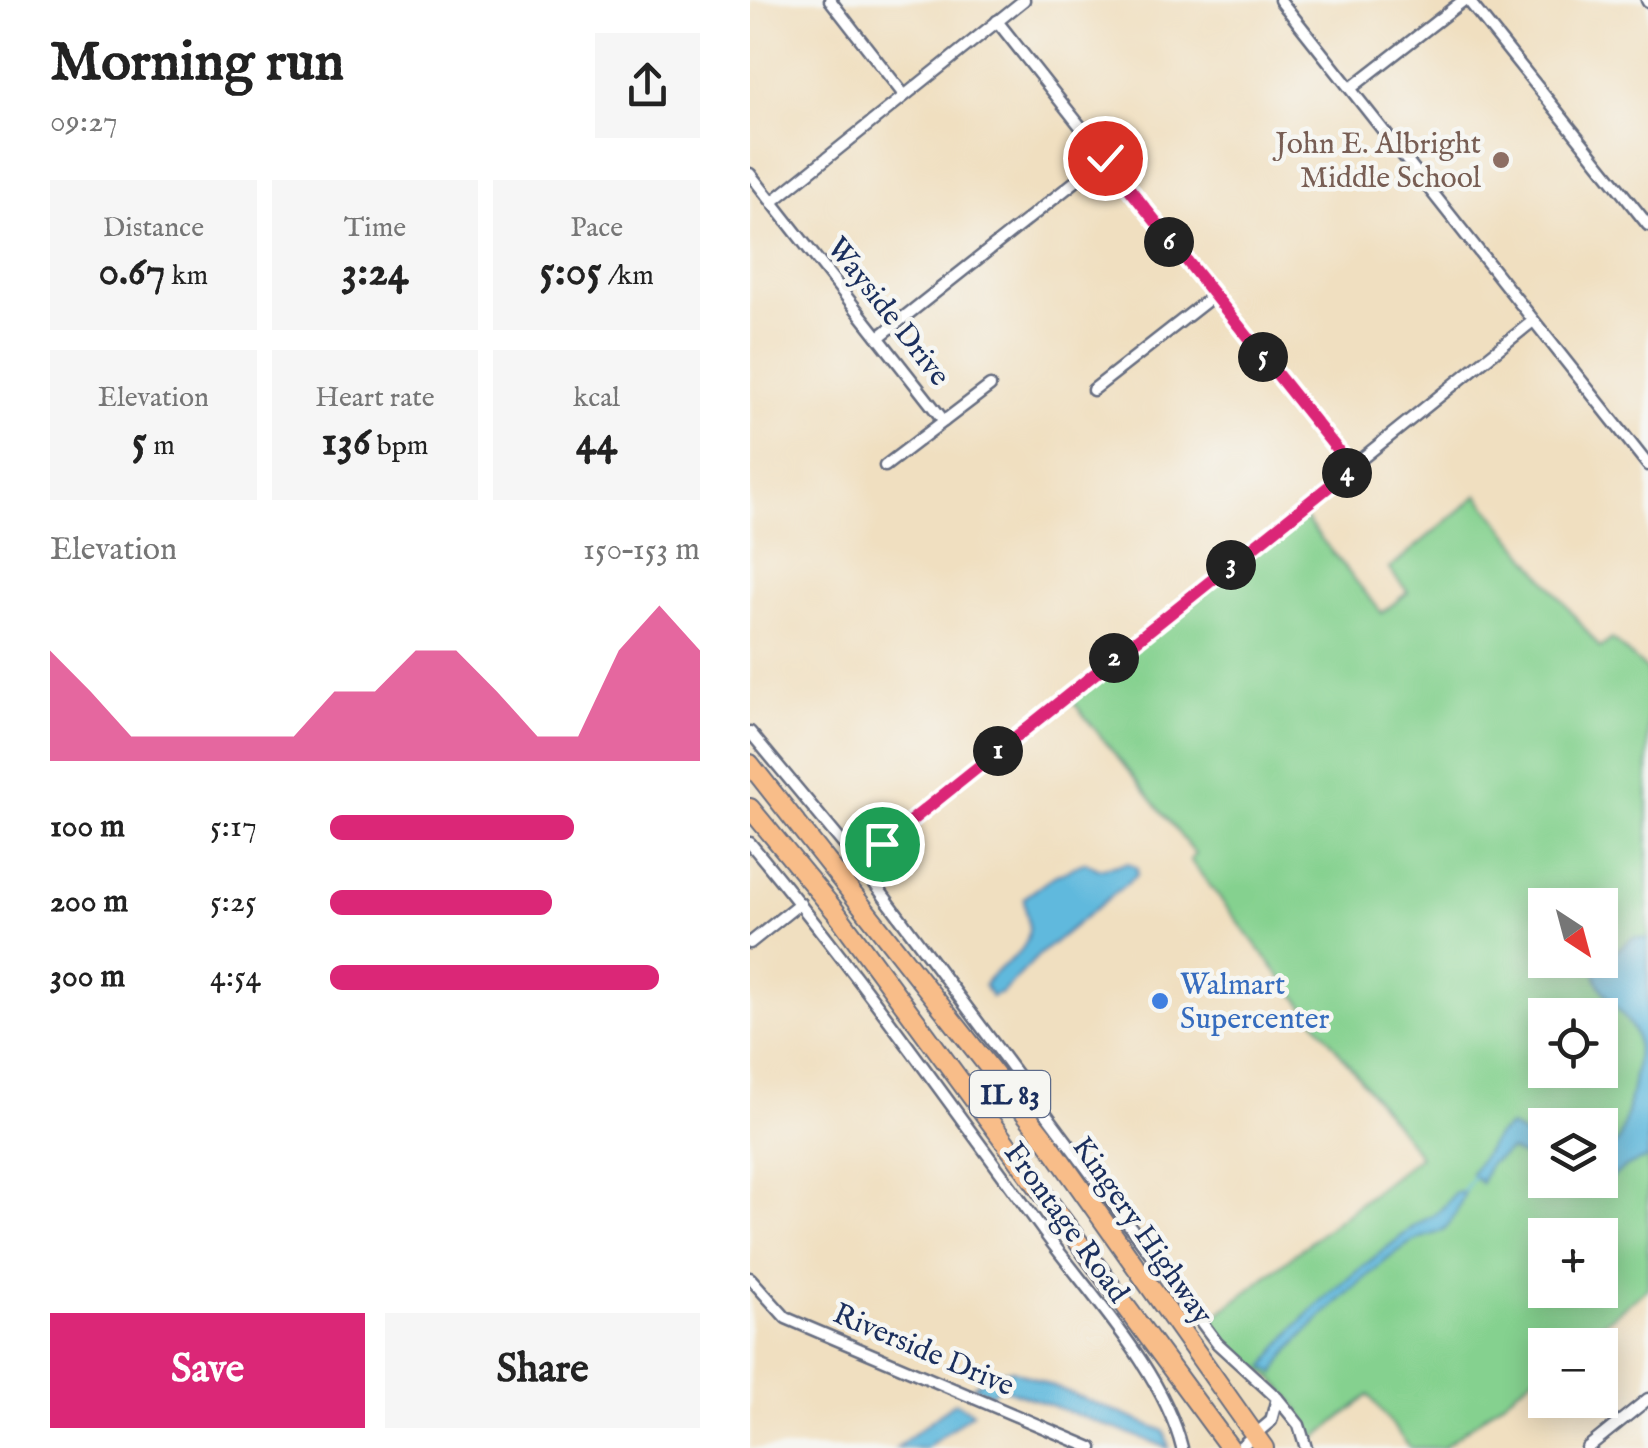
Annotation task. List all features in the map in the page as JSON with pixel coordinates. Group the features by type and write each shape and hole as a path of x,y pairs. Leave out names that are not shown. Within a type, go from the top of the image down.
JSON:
{"highway":[{"name":"Kingery Highway","path":"750,764 1047,1141 1259,1442"},
{"name":"Kingery Highway","path":"750,808 835,912 1230,1448"}],"street":[{"path":"830,0 904,95"},
{"path":"772,202 1024,0"},
{"path":"1280,0 1648,465"},
{"path":"1351,88 1466,0 1648,225"},
{"path":"997,21 1352,468"},
{"path":"878,337 1105,158"},
{"name":"Wayside Drive","path":"750,174 944,420 885,466"},
{"path":"1093,390 1214,296"},
{"path":"882,844 1533,320"},
{"path":"944,420 990,386"},
{"name":"Frontage Road","path":"750,732 860,864 1218,1343 1277,1398 1299,1425 1306,1448"},
{"name":"Frontage Road","path":"750,844 800,903 1160,1392 1174,1418 1182,1448"},
{"path":"750,943 800,903"},
{"name":"Riverside Drive","path":"750,1278 786,1318 1092,1448"},
{"path":"1239,1448 1259,1442 1277,1398"},
{"path":"1587,1448 1648,1399"}],"green space":[{"path":"1478,495 1600,648 1612,639 1648,671 1648,1288 1597,1328 1528,1328 1528,1381 1443,1448 1410,1448 1369,1395 1313,1440 1302,1416 1279,1385 1228,1345 1215,1328 1213,1318 1420,1156 1190,860 1195,854 1070,698 1301,514 1382,613 1408,592 1389,569"}],"water":[{"path":"1085,862 1098,869 1128,863 1137,868 1137,875 1040,954 1002,993 991,997 984,985 1027,940 1024,898 1054,876"},
{"path":"1634,937 1648,939 1648,1159 1618,1173 1618,1142 1632,1088 1637,1043 1618,1010 1618,998 1608,998 1597,978 1618,978 1618,949"},
{"path":"1510,1126 1528,1139 1528,1158 1510,1150 1489,1164 1481,1183 1471,1173 1497,1135"},
{"path":"1465,1192 1446,1228 1412,1242 1359,1283 1314,1324 1275,1374 1265,1367 1294,1329 1330,1294 1437,1213 1454,1193"},
{"path":"1013,1370 1164,1431 1169,1448 1000,1387 991,1394 973,1386 996,1371"},
{"path":"955,1402 973,1412 926,1448 896,1448"}],"waterway":[{"path":"1463,1192 1475,1174"}],"place":[{"name":"John E. Albright Middle School","path":"1501,160"},
{"name":"Walmart Supercenter","path":"1160,1001"}],"route":[{"path":"882,844 1352,468 1105,158"}]}
